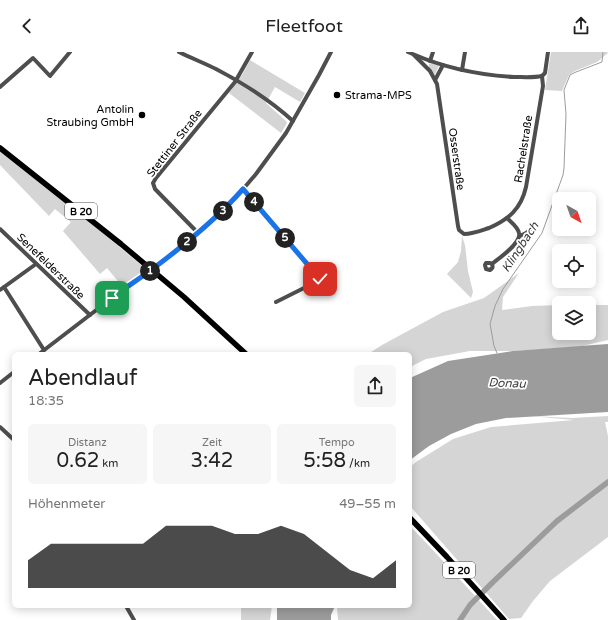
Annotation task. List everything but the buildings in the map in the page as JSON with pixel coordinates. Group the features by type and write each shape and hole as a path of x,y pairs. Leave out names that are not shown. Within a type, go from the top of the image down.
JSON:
{"highway":[{"name":"B 20","path":"0,148 146,264 244,352"},
{"name":"B 20","path":"412,520 447,556 504,620"}],"street":[{"path":"0,87 33,58 50,76 70,52"},
{"path":"179,52 215,68 236,80 263,97 293,121"},
{"path":"236,80 252,52"},
{"path":"42,352 115,295 156,267 224,210 270,155 293,121 331,52"},
{"path":"408,52 443,65 462,70 497,76 542,76"},
{"path":"430,60 433,52"},
{"path":"462,70 465,52"},
{"name":"Rachelstraße","path":"470,234 500,223 507,218 522,201 526,187 543,86 542,76 545,73 548,52"},
{"name":"Osserstraße","path":"414,55 425,65 437,84 458,226 459,230 464,234 470,234"},
{"path":"435,80 443,65"},
{"name":"Stettiner Straße","path":"198,233 155,189 153,183 236,80"},
{"path":"243,189 322,278 276,302"},
{"path":"507,218 516,228 520,236"},
{"name":"Senefelderstraße","path":"0,229 90,315"},
{"path":"492,264 517,242 520,236 531,229"},
{"path":"36,264 2,288 44,350"},
{"path":"0,383 12,374"},
{"path":"0,427 12,438"},
{"path":"127,608 134,620"}],"shaded area":[{"path":"551,52 608,53 597,62 569,75 562,91 545,90"},
{"path":"250,60 305,93 300,102 275,87 266,103 287,123 281,133 229,93 242,75"},
{"path":"431,63 439,66 435,74 429,67 429,64"},
{"path":"0,151 146,269 122,286 107,268 100,274 63,231 71,222 55,209 49,216 0,165"},
{"path":"462,236 465,245 468,271 473,292 471,298 447,274 458,262 461,251"},
{"path":"519,273 503,297 502,310 552,305 552,340 596,340 596,305 608,305 608,340 578,347 513,351 470,351 426,359 412,366 412,352 371,352 443,312 484,298"},
{"path":"530,416 572,418 608,416 608,422 605,422 608,436 608,537 550,581 521,618 509,619 412,508 412,465 453,439 491,427 574,420"},
{"path":"412,528 497,620 338,620 337,608 412,608"},
{"path":"241,608 272,608 270,620 241,620"}],"water":[{"name":"Donau","path":"608,344 608,412 506,418 476,424 451,434 429,446 412,459 412,377 448,361 513,351"},
{"path":"277,608 334,608 331,615 331,620 277,620"}],"waterway":[{"name":"Klingbach","path":"497,353 494,346 490,324 495,306 503,289 542,233 563,175 566,114 564,90 570,75 602,62 603,52"},
{"path":"460,620 470,605 557,521 608,482"}],"place":[{"name":"Strama-MPS","path":"337,95"},
{"name":"Antolin Straubing GmbH","path":"142,115"}],"route":[{"path":"112,298 156,267 198,233 224,210 243,189 320,279"}]}
